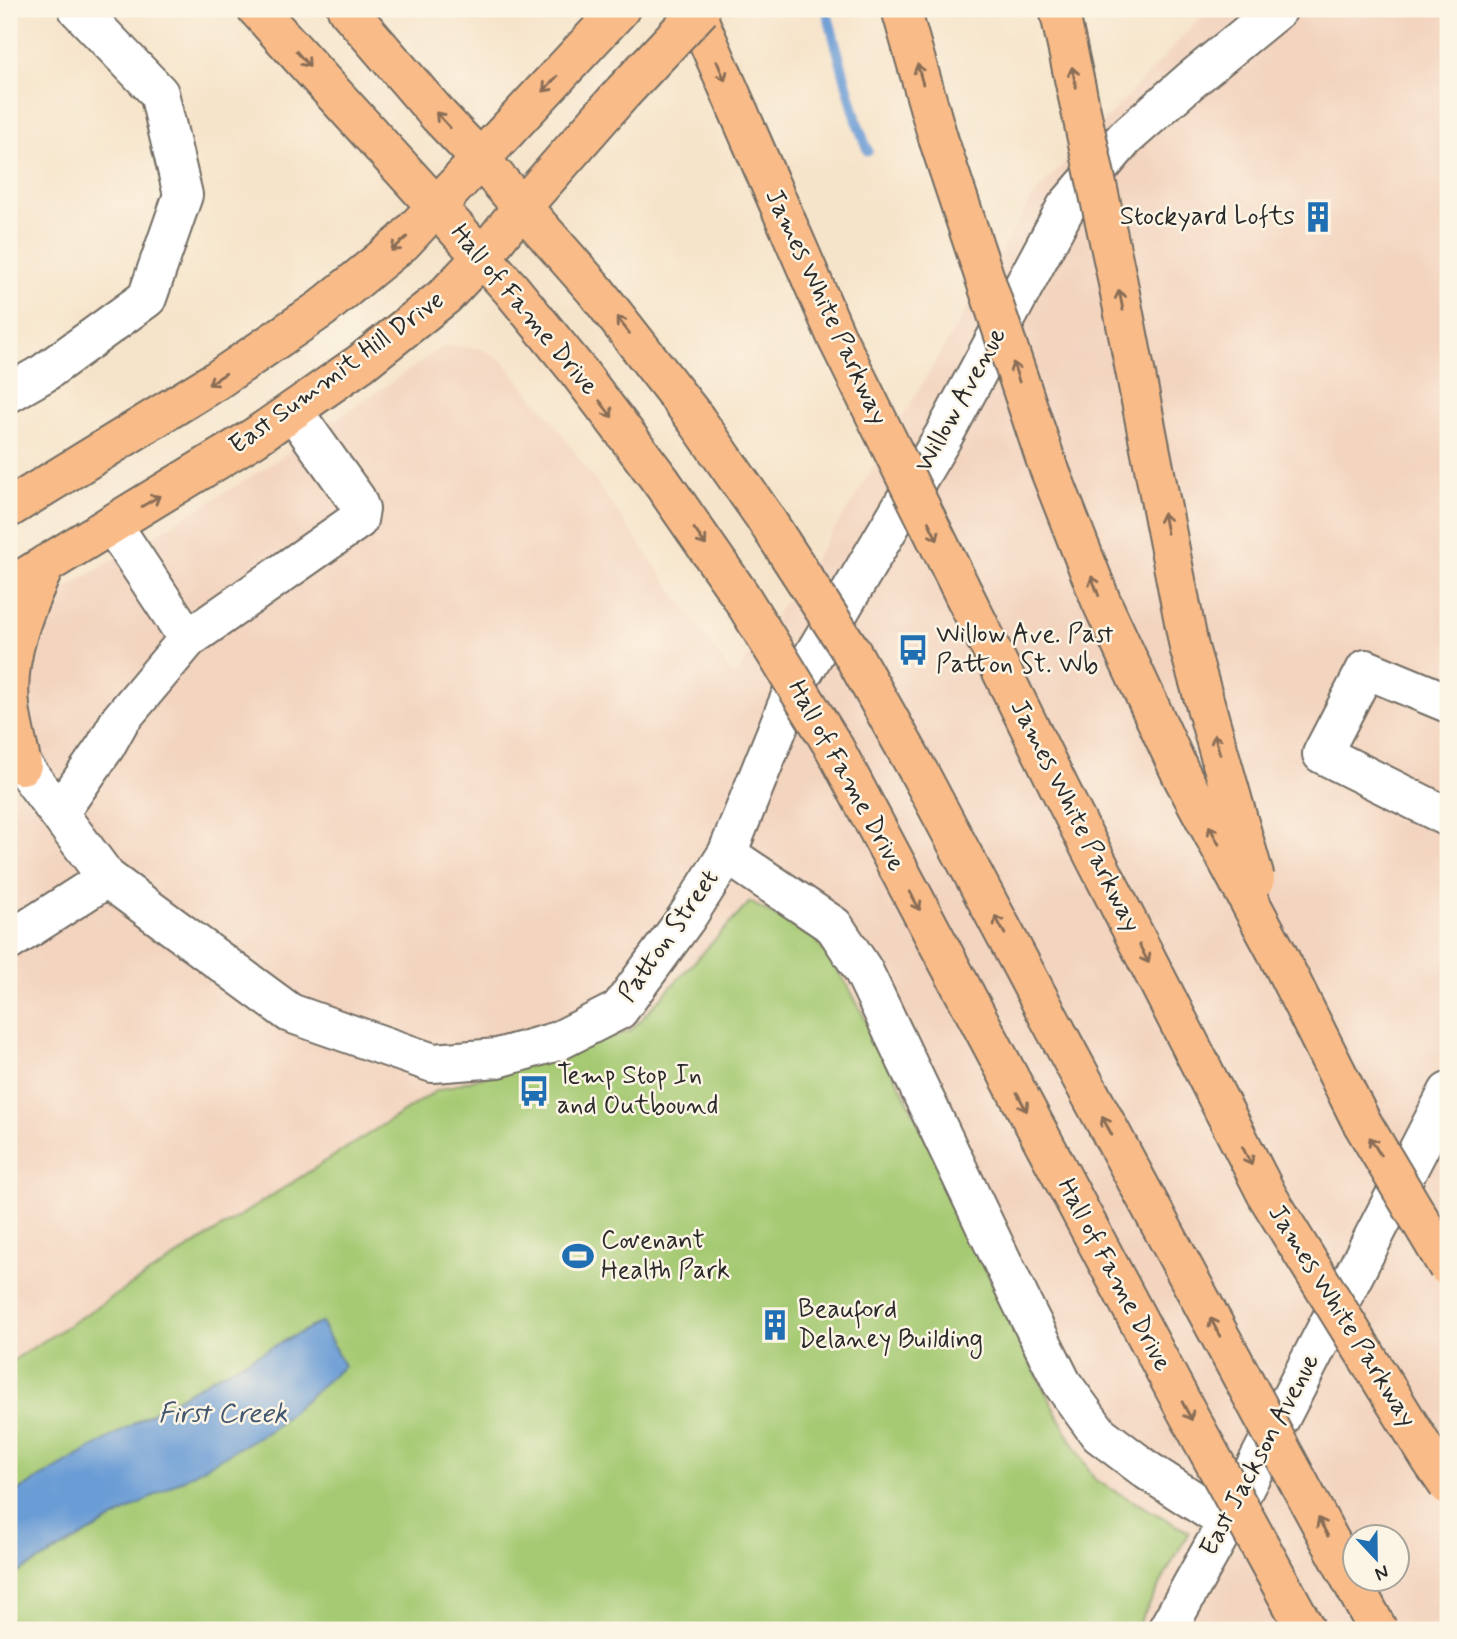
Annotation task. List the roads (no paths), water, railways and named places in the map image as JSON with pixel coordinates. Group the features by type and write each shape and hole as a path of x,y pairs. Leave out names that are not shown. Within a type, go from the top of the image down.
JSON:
{"main road":[{"name":"Hall of Fame Drive","path":"257,9 511,289 578,371 661,481 740,595 835,749 1306,1630"},
{"path":"347,9 439,116 596,290 695,418 763,514 844,640 959,846 1378,1630"},
{"name":"James White Parkway","path":"694,9 837,338 1068,804 1268,1197 1448,1485"},
{"name":"East Summit Hill Drive","path":"9,587 255,438 361,363 445,296 482,257 623,92 701,9"},
{"path":"901,9 939,138 1045,458 1101,601 1182,776 1276,951 1361,1121 1448,1267"},
{"path":"1059,9 1116,273 1189,647 1276,951"},
{"path":"9,508 217,380 321,309 403,242 608,21"},
{"path":"18,768 9,676 14,645 27,603 46,564"}],"street":[{"path":"9,393 44,373 147,298 183,195 159,93 78,9"},
{"name":"Willow Avenue","path":"727,854 794,688 944,435 1066,207 1125,138 1278,9"},
{"path":"59,813 105,747 120,720 188,639 358,520 360,509 356,499 293,411"},
{"path":"112,524 188,639"},
{"path":"1448,703 1366,669 1322,754 1448,817"},
{"name":"Patton Street","path":"18,768 59,813 107,878 290,1013 433,1063 498,1058 534,1048 558,1041 619,1010 687,917 727,854 834,926 863,970 1062,1383 1099,1434 1149,1471 1227,1522"},
{"path":"9,942 107,878"},
{"name":"East Jackson Avenue","path":"1167,1630 1227,1522 1448,1092"}],"water":[{"name":"First Creek","path":"321,1322 344,1366 272,1429 9,1578 9,1496 214,1377"}],"waterway":[{"path":"826,9 858,125 868,151"}],"place":[{"name":"Stockyard Lofts","path":"1318,217"},
{"name":"Willow Ave. Past Patton St. Wb","path":"913,650"},
{"name":"Temp Stop In and Outbound","path":"534,1091"},
{"name":"Covenant Health Park","path":"578,1256"},
{"name":"Beauford Delaney Building","path":"775,1325"}]}
